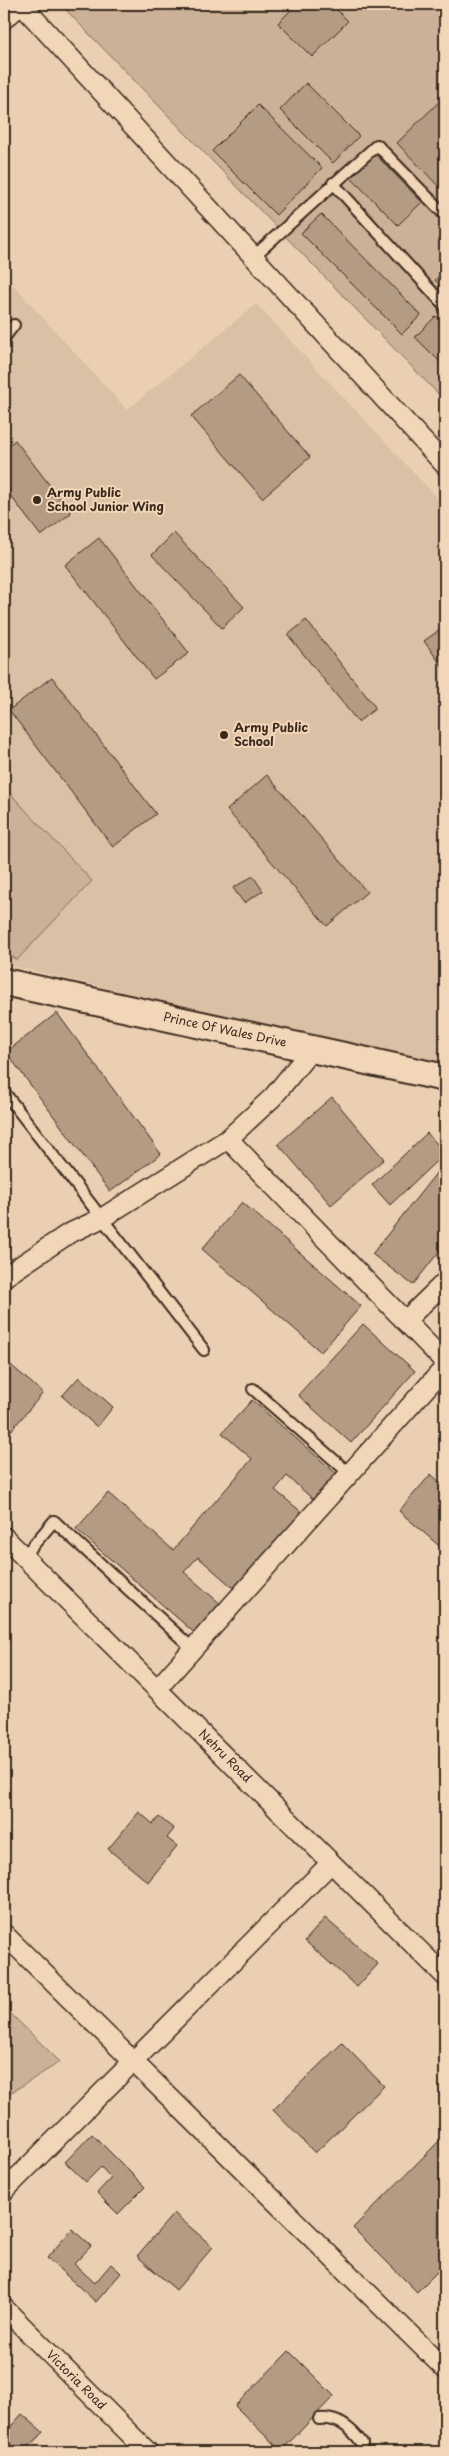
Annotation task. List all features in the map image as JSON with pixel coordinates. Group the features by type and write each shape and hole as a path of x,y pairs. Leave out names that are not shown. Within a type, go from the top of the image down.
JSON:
{"main road":[{"name":"Prince Of Wales Drive","path":"4,982 445,1078"}],"street":[{"path":"4,19 22,4 445,465"},
{"path":"4,1277 68,1234 102,1218 228,1139 273,1096 312,1049"},
{"path":"228,1139 445,1362"},
{"path":"405,1320 445,1282"},
{"path":"157,1689 445,1367"},
{"name":"Nehru Road","path":"4,1537 445,1976"},
{"path":"4,2191 331,1863"},
{"path":"4,1934 134,2060 445,2369"},
{"name":"Victoria Road","path":"4,2308 148,2452"}],"lane":[{"path":"254,256 377,145 445,214"},
{"path":"333,183 445,306"},
{"path":"4,338 14,325"},
{"path":"4,1092 204,1350"},
{"path":"253,1389 350,1474"},
{"path":"24,1556 54,1521 193,1649"},
{"path":"319,2419 331,2418 343,2423 362,2443 362,2452"}],"shaded area":[{"path":"59,4 445,4 445,401 64,8"},
{"name":"Army Public School","path":"4,275 127,410 256,304 445,506 445,1067 4,964"},
{"path":"4,787 92,881 17,960 4,952"},
{"path":"4,2007 60,2062 4,2097"}],"building":[{"path":"297,4 331,4 348,21 312,57 278,23"},
{"path":"306,83 359,136 333,163 280,110"},
{"path":"445,96 445,193 397,143"},
{"path":"258,105 322,168 276,215 212,151"},
{"path":"375,154 422,202 398,225 351,178"},
{"path":"321,214 421,315 402,334 301,233"},
{"path":"445,270 445,290 435,280"},
{"path":"436,316 445,326 445,367 415,337"},
{"path":"239,375 310,457 262,498 191,416"},
{"name":"Army Public School Junior Wing","path":"15,440 71,513 41,536 4,487 4,449"},
{"path":"174,533 244,607 222,628 152,555"},
{"path":"99,538 189,653 154,679 65,565"},
{"path":"306,620 376,708 358,722 288,635"},
{"path":"445,626 445,670 424,641"},
{"path":"52,677 156,814 113,847 9,710"},
{"path":"267,775 367,892 327,926 227,810"},
{"path":"253,876 263,891 244,903 233,888"},
{"path":"57,1013 161,1154 110,1192 6,1052"},
{"path":"332,1097 384,1159 331,1205 278,1144"},
{"path":"427,1133 445,1153 390,1205 372,1185"},
{"path":"445,1162 445,1244 413,1285 372,1254"},
{"path":"242,1202 361,1306 321,1352 202,1249"},
{"path":"363,1324 415,1371 351,1443 298,1395"},
{"path":"4,1359 43,1393 4,1439"},
{"path":"79,1377 113,1407 97,1427 62,1396"},
{"path":"252,1400 339,1476 316,1502 287,1476 275,1490 305,1515 238,1592 198,1557 184,1572 224,1607 199,1637 76,1529 108,1493 173,1550 252,1459 222,1433"},
{"path":"431,1474 445,1487 445,1551 399,1511"},
{"path":"139,1812 153,1824 159,1817 174,1829 167,1838 177,1846 148,1882 108,1849"},
{"path":"325,1918 378,1964 357,1987 305,1941"},
{"path":"342,2043 384,2086 315,2153 273,2110"},
{"path":"92,2134 145,2187 118,2214 97,2193 111,2178 101,2167 86,2182 65,2162"},
{"path":"445,2135 445,2264 417,2292 353,2228"},
{"path":"174,2213 213,2247 176,2290 137,2256"},
{"path":"72,2229 91,2246 74,2264 95,2283 111,2264 121,2273 96,2302 47,2258"},
{"path":"289,2351 334,2396 281,2451 235,2406"},
{"path":"22,2414 43,2432 24,2452 4,2452 4,2434"}],"place":[{"name":"Army Public School Junior Wing","path":"37,500"},
{"name":"Army Public School","path":"224,735"}]}
